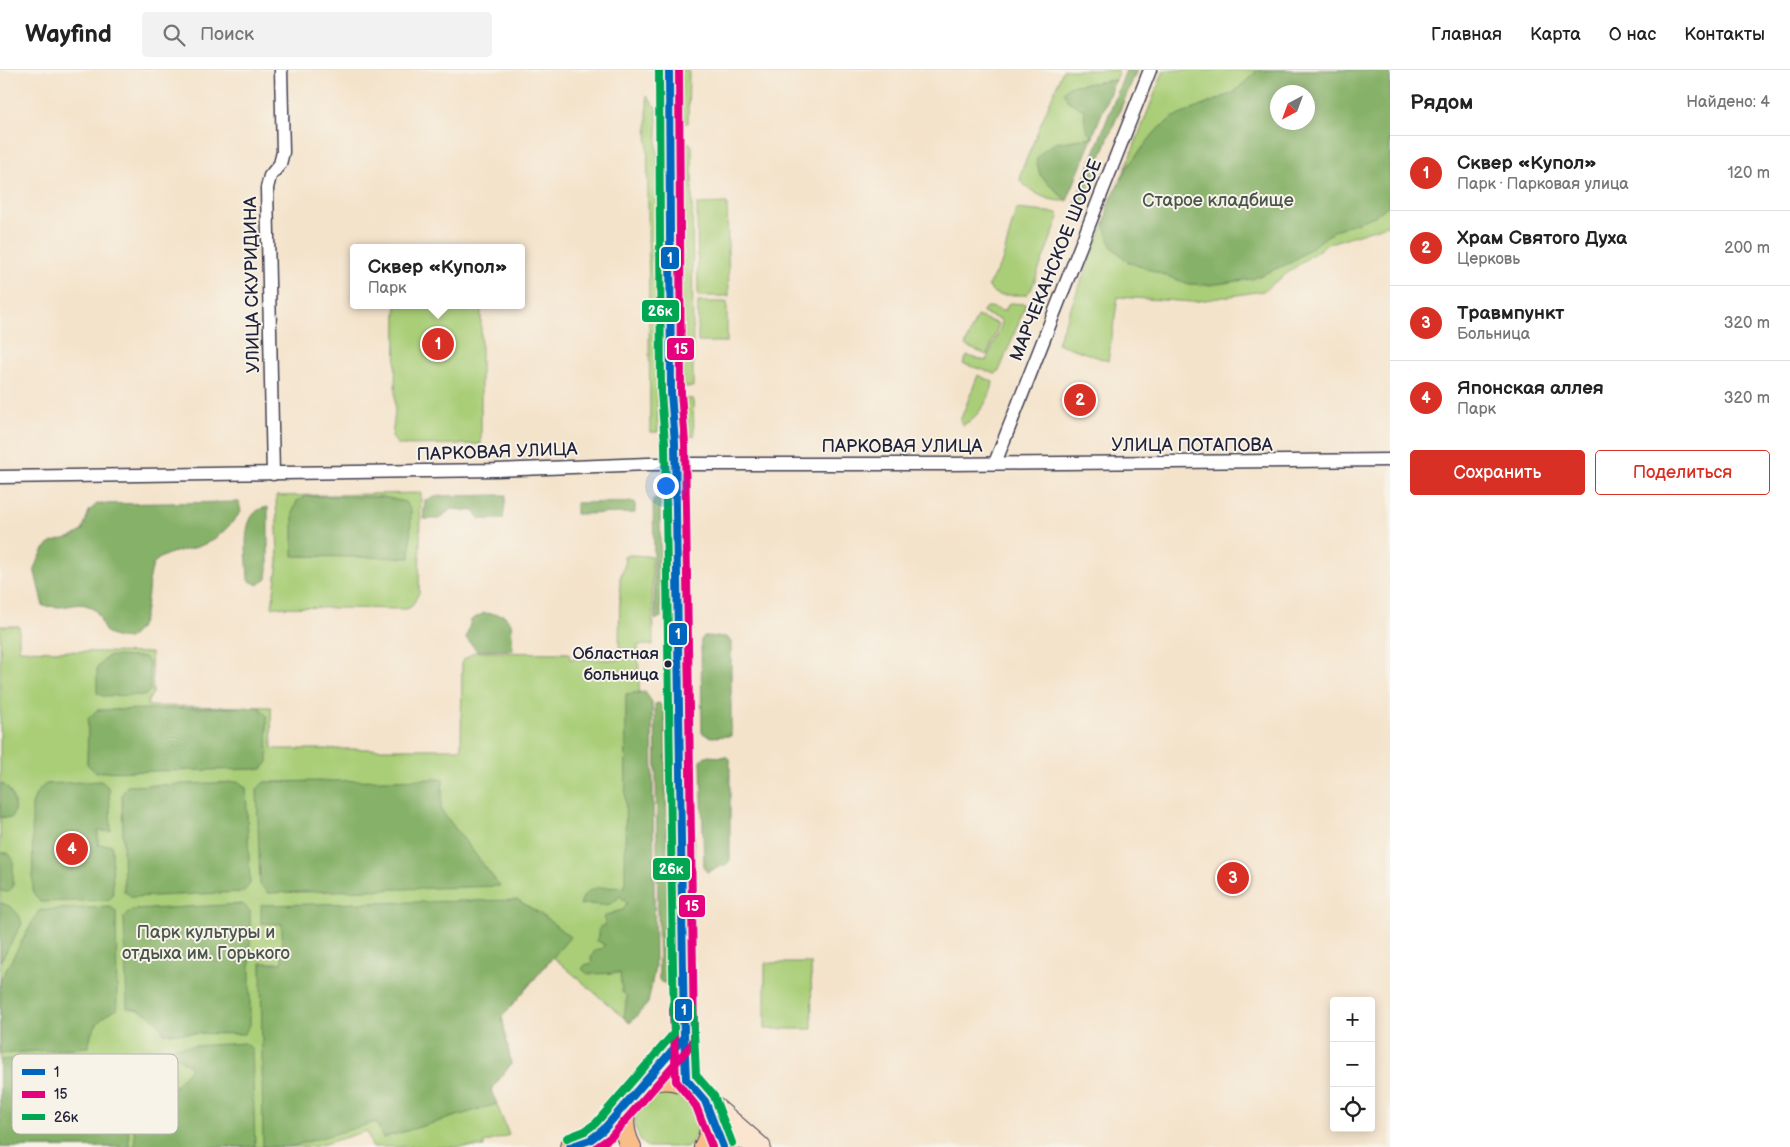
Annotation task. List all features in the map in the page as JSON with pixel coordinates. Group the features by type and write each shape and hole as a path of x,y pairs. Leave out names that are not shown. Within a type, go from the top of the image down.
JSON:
{"main road":[{"path":"669,70 671,393 675,464 684,1074 688,1083 695,1090 759,1146"},
{"path":"577,1145 593,1138 603,1130 684,1037"},
{"path":"630,1147 624,1123 626,1110 635,1095 650,1083 664,1079 678,1081 695,1090 707,1106 711,1120 710,1131 704,1147"},
{"path":"704,1147 729,1138 759,1146"},
{"path":"577,1145 608,1139 622,1142 630,1147"}],"street":[{"name":"УЛИЦА СКУРИДИНА","path":"274,474 267,188 270,176 280,164 283,152 281,70"},
{"name":"МАРЧЕКАНСКОЕ ШОССЕ","path":"995,463 1150,70"},
{"name":"УЛИЦА ПОТАПОВА","path":"995,463 1390,460"},
{"name":"ПАРКОВАЯ УЛИЦА","path":"0,477 496,470 675,464 995,463"}],"green space":[{"path":"675,70 689,70 688,123 674,123"},
{"path":"1063,70 1119,70 1115,80 1069,86 1068,101 1084,110 1094,137 1056,143 1040,175 1067,201 1047,199 1020,181 1021,172"},
{"path":"1126,70 1137,70 1081,208 1077,209 1074,205"},
{"name":"Старое кладбище","path":"1164,70 1390,70 1390,224 1327,244 1263,291 1192,302 1118,297 1108,361 1057,343"},
{"name":"Старое кладбище","path":"1258,70 1390,70 1390,204 1375,216 1335,230 1292,262 1252,279 1210,285 1189,284 1128,262 1111,246 1105,225 1108,204 1128,166 1155,132 1172,118 1233,93"},
{"path":"1115,80 1093,137 1087,131 1085,125 1084,110 1068,101 1064,92 1069,86"},
{"path":"647,96 657,109 658,432 650,432"},
{"path":"1092,137 1067,201 1040,175 1036,159 1046,148 1056,143"},
{"path":"690,143 692,147 693,387 682,387 679,152 680,144"},
{"path":"727,203 729,296 698,296 697,204"},
{"path":"1016,209 1057,213 1059,217 1031,290 1026,295 999,295 992,292 988,285 1002,262"},
{"path":"698,302 727,302 727,342 698,342"},
{"path":"1009,303 1026,304 1000,369 996,374 963,364 967,356 986,361 1002,324 1001,320 983,313 984,310 991,307 1003,311"},
{"path":"396,309 481,309 481,444 398,445 392,437 395,412"},
{"path":"977,316 999,324 987,355 965,346"},
{"path":"978,375 993,382 992,388 987,401 979,413 963,425 960,421"},
{"path":"683,399 693,399 694,436 684,436"},
{"path":"421,493 419,593 412,606 407,609 272,607 278,561 276,496"},
{"path":"506,495 503,519 480,519 474,511 451,509 439,519 423,519 425,500 437,496"},
{"path":"306,496 384,497 405,502 411,510 410,558 293,556 293,511 297,501"},
{"path":"653,499 660,499 661,617 655,620"},
{"path":"239,502 241,512 218,536 200,546 172,553 156,561 151,572 142,624 129,639 110,635 105,631 96,611 86,605 43,606 34,568 44,549 52,542 72,537 82,531 89,511 97,504"},
{"path":"635,502 635,513 576,514 576,503"},
{"path":"268,507 267,579 258,585 248,580 246,543 248,524 258,510"},
{"name":"Парк культуры и отдыха им. Горького","path":"629,555 652,556 653,645 638,645 648,1003 630,1023 553,957 502,1017 511,1064 491,1090 509,1135 484,1143 484,1147 372,1147 367,1131 314,1147 0,1147 0,626 19,626 19,650 151,653 153,693 148,701 148,706 271,707 272,749 461,749 462,661 474,652 569,653 570,659 619,660 620,578 625,564 624,557"},
{"path":"484,613 504,615 511,623 513,650 477,651 466,638 471,620"},
{"path":"704,636 727,637 731,642 731,736 711,737 702,733 701,640"},
{"path":"108,656 144,657 149,662 150,691 146,695 103,696 97,693 97,668"},
{"path":"645,692 652,702 655,967 648,1003 630,1023 624,1018 627,996 622,992 620,973 588,974 582,969 585,965 592,963 591,958 595,950 605,945 596,940 599,937 599,928 606,924 604,917 623,910 627,903 620,896 615,901 606,905 580,905 583,897 592,889 625,887 626,694"},
{"path":"659,703 665,708 669,983 663,983 659,980 655,704"},
{"path":"259,707 267,716 268,762 262,769 95,772 87,764 88,719 97,710"},
{"path":"705,756 727,757 730,760 730,860 727,864 707,872 704,868 701,760"},
{"path":"688,764 694,764 694,867 692,863"},
{"path":"443,779 441,810 500,886 268,893 260,885 257,789 264,782"},
{"path":"101,781 109,788 111,831 98,831 98,845 112,845 113,896 108,900 40,902 33,892 32,806 35,796 46,784"},
{"path":"239,782 246,788 250,884 243,892 132,897 124,891 122,794 127,786"},
{"path":"0,783 8,789 13,798 14,809 11,818 0,817"},
{"path":"0,853 8,853 13,859 13,887 8,892 0,891"},
{"path":"518,900 544,916 570,937 502,1017 511,1064 491,1090 497,1104 383,1138 376,1122 289,1147 263,1147 261,963 282,963 282,924 261,923 261,905"},
{"path":"0,903 8,905 14,910 20,917 22,924 0,962"},
{"path":"243,904 250,911 250,1025 244,1034 164,1033 157,1022 149,1015 139,1010 127,1008 124,917 131,910"},
{"path":"111,907 116,911 117,1009 101,1019 94,1028 89,1047 0,1054 0,981 38,912 41,910"},
{"path":"765,963 811,963 812,1029 765,1029"},
{"path":"245,1043 252,1049 255,1147 135,1147 134,1134 178,1134 178,1083 191,1068 178,1057 178,1054 174,1054 168,1049"},
{"path":"12,1059 12,1134 129,1134 129,1147 0,1147 0,1060"},
{"path":"669,1091 679,1094 693,1105 699,1121 698,1130 694,1139 687,1147 647,1147 640,1139 636,1130 638,1112 650,1098 658,1093"}],"transit line":[{"name":"26к","path":"567,1138 585,1131 596,1123 674,1033 665,443 661,393 659,70"},
{"name":"1","path":"570,1147 590,1140 603,1130 684,1037 675,443 671,393 669,70"},
{"name":"15","path":"597,1147 611,1137 692,1044 694,1038 685,443 681,393 679,70"},
{"name":"15","path":"673,1009 676,1081 696,1106 712,1147"},
{"name":"1","path":"683,1009 686,1079 705,1101 723,1147"},
{"name":"26к","path":"693,1009 696,1075 714,1096 732,1143"}],"place":[{"name":"Сквер «Купол»","path":"438,344"},
{"name":"Храм Святого Духа","path":"1080,400"},
{"name":"Областная больница","path":"668,664"},
{"name":"Японская аллея","path":"72,849"},
{"name":"Травмпункт","path":"1233,878"}]}
